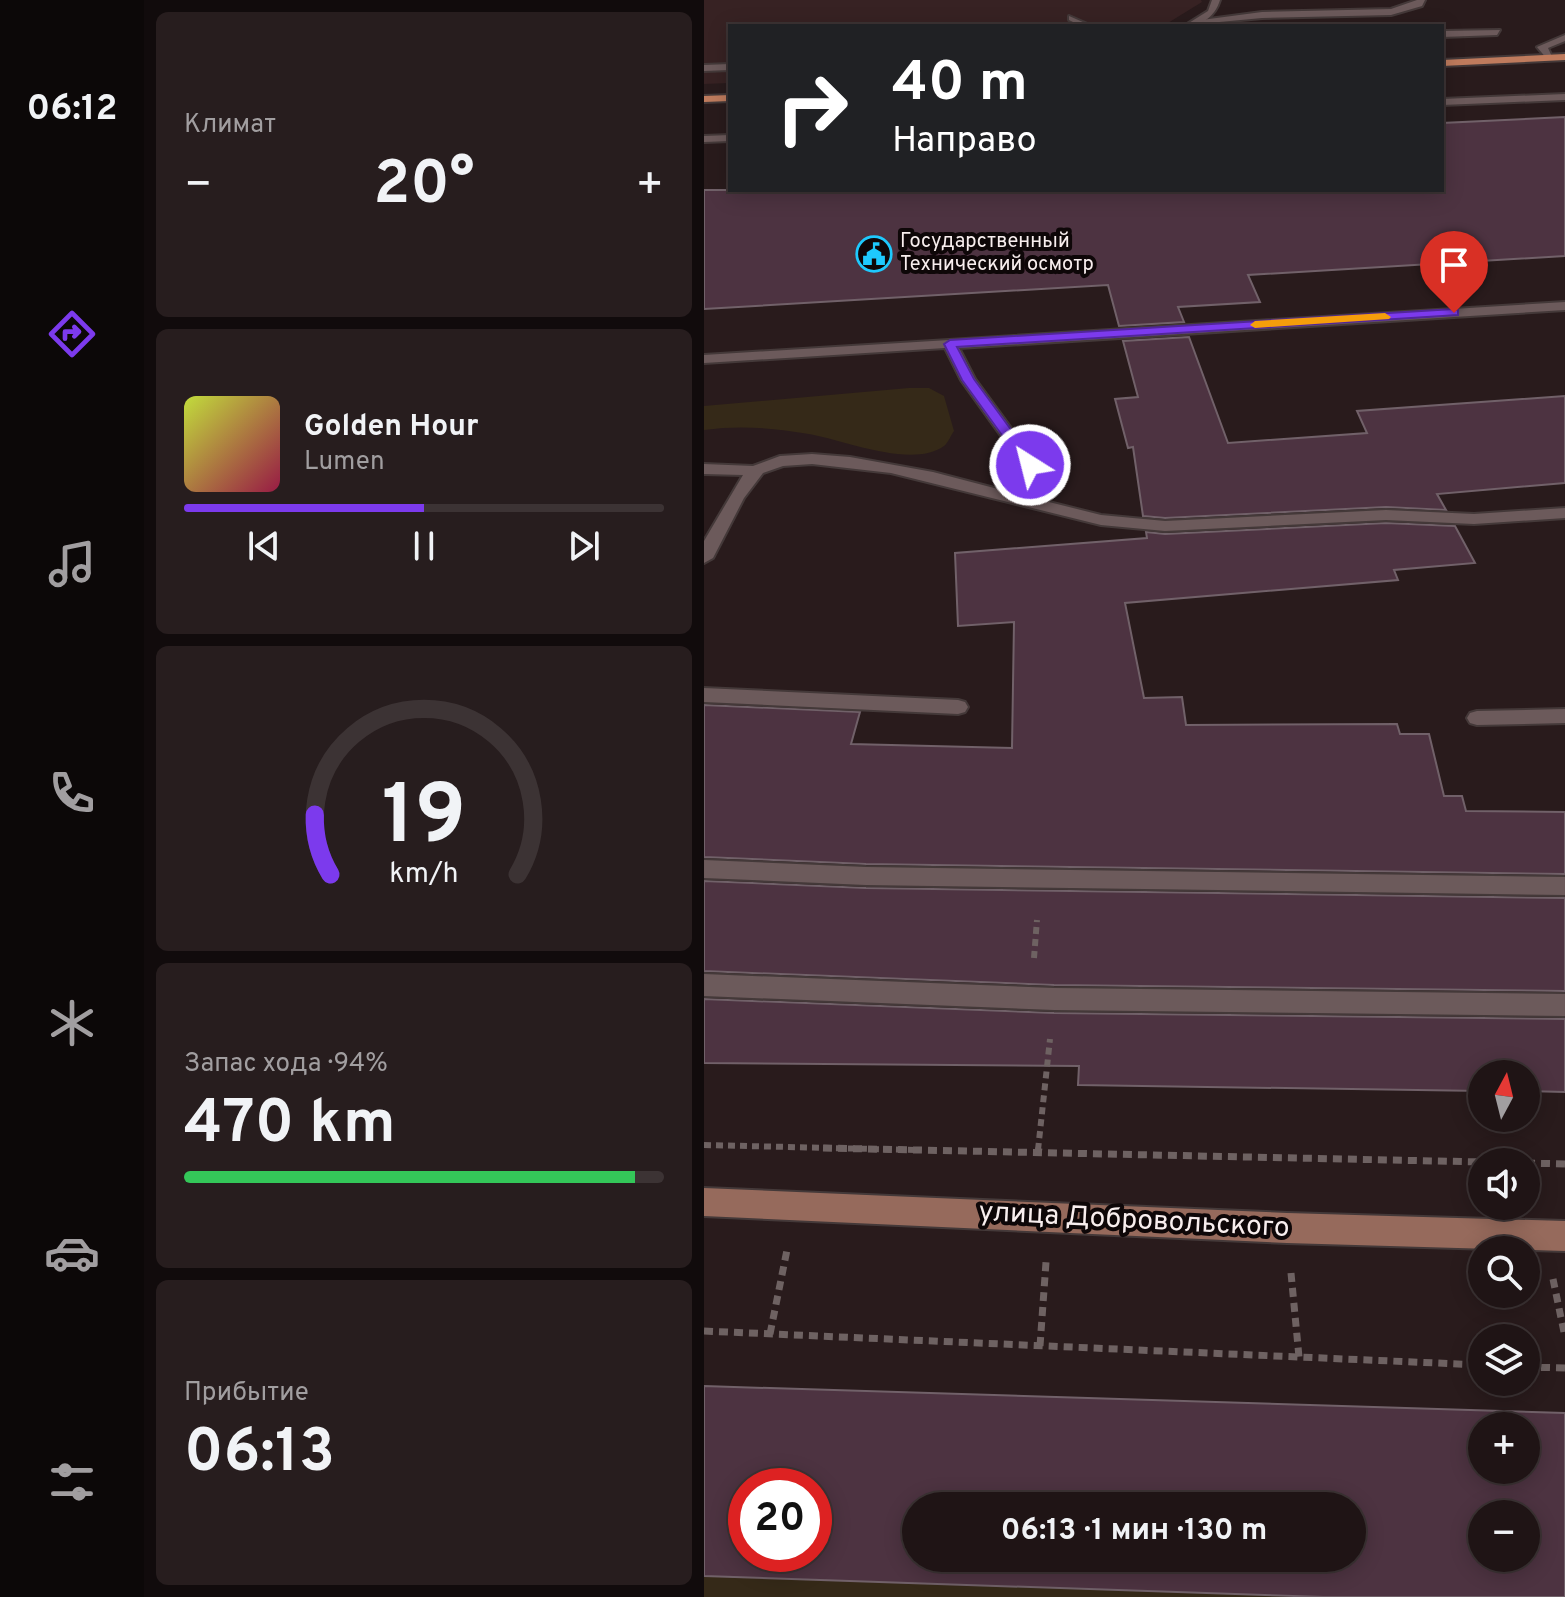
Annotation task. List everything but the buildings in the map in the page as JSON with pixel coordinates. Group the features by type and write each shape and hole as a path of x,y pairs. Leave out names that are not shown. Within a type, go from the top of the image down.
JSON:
{"main road":[{"path":"1444,63 1565,57"},
{"path":"704,99 728,98"},
{"name":"улица Добровольского","path":"704,1202 1287,1228 1565,1236"}],"street":[{"path":"1192,24 1212,12 1216,0"},
{"path":"1198,21 1262,15 1391,12 1419,4 1421,0"},
{"path":"1072,18 1084,24"},
{"path":"1444,34 1497,32"},
{"path":"1550,57 1542,47 1565,38"},
{"path":"704,68 728,67"},
{"path":"1444,89 1548,98"},
{"path":"1444,101 1565,97"},
{"path":"704,139 728,138"},
{"path":"704,359 1565,306"},
{"path":"950,344 968,380 1030,465 1036,482 1032,503"},
{"path":"704,558 756,471 766,465 803,459 875,464 1101,520 1165,526 1386,515 1474,519 1565,513"},
{"path":"704,469 756,471"},
{"path":"704,695 958,707"},
{"path":"1477,718 1565,716"},
{"path":"704,869 1041,879 1565,886"},
{"path":"704,985 1042,999 1565,1005"}],"path":[{"path":"1038,1153 1041,879"},
{"path":"704,1145 1468,1162"},
{"path":"1540,1163 1565,1164"},
{"path":"770,1335 796,1206"},
{"path":"1040,1346 1049,1217"},
{"path":"1287,1228 1299,1357"},
{"path":"704,1331 1468,1364"},
{"path":"1540,1367 1565,1368"}],"shaded area":[{"path":"704,0 1202,2 1166,24 728,24 728,83 704,84"},
{"path":"929,388 944,396 954,431 944,446 914,455 896,454 809,434 770,429 704,430 704,406"},
{"path":"704,1576 1324,1597 704,1597"}],"slow traffic":[{"path":"1255,325 1385,317"}],"place":[{"name":"Государственный Технический осмотр","path":"874,254"}],"route":[{"path":"1030,465 968,380 950,344 1454,313"}]}
